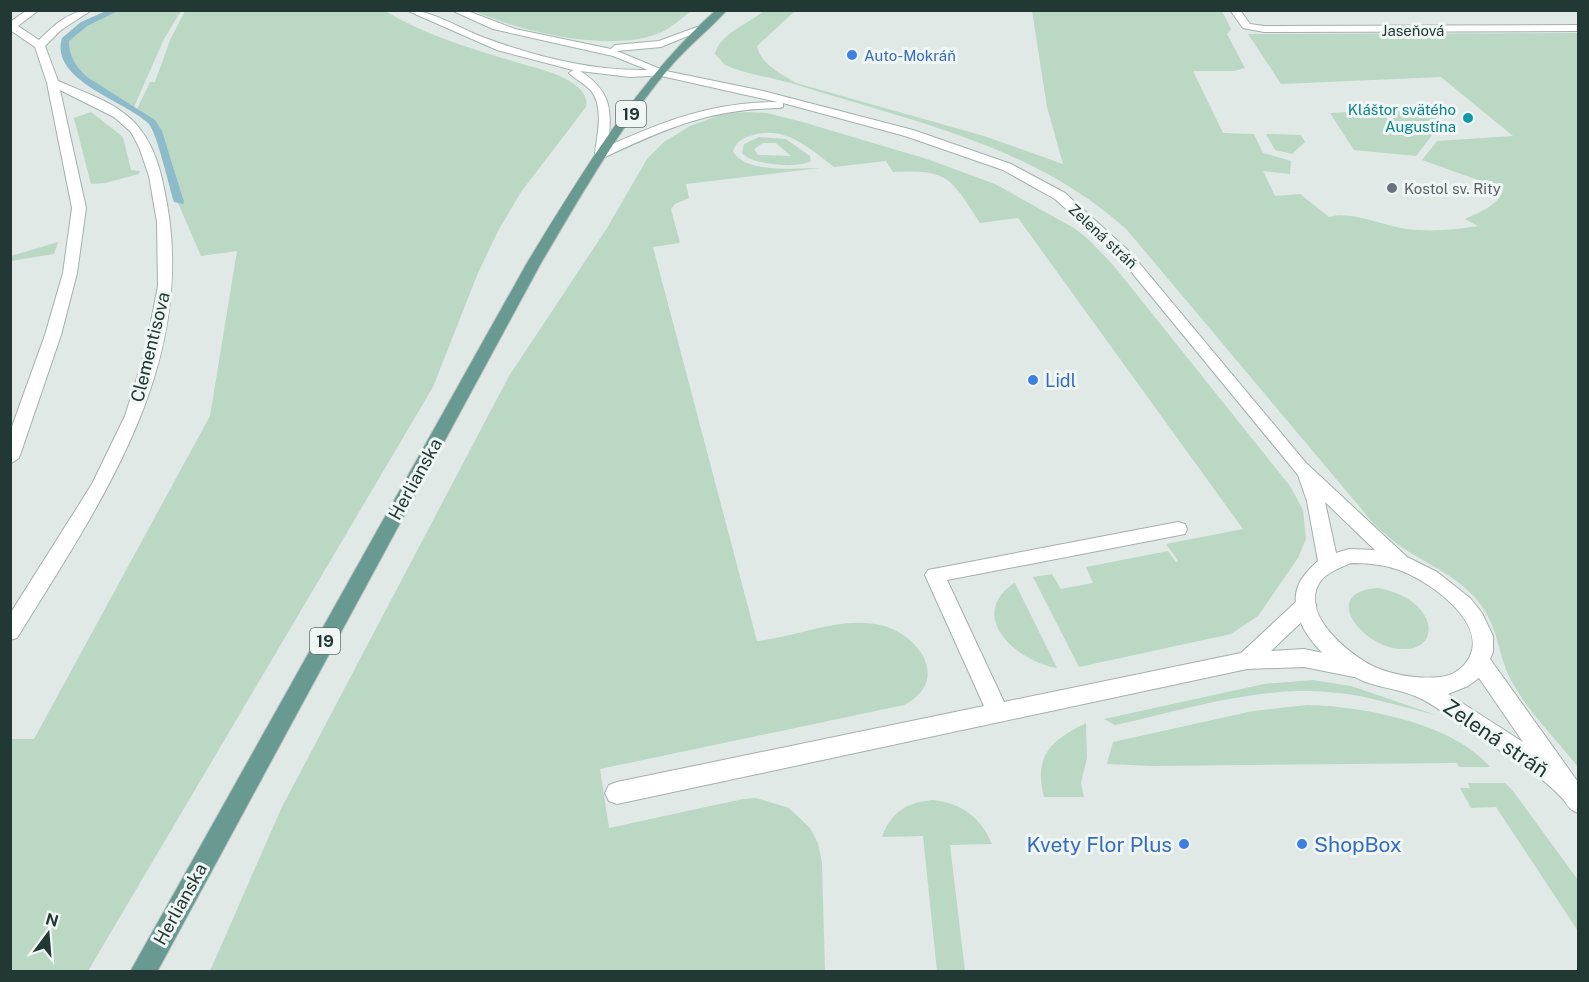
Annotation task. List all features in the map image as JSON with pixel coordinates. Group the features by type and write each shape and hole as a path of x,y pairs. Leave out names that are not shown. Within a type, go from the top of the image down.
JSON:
{"main road":[{"name":"Herlianska","path":"143,972 534,263 602,154 661,73 697,30 722,10"}],"street":[{"path":"10,14 24,10"},
{"path":"10,458 53,335 73,262 79,208 53,83 40,45 12,25 34,10"},
{"path":"40,45 57,28 87,10"},
{"path":"411,10 454,30 565,67 614,75 661,73"},
{"path":"456,10 498,27 636,60 661,73 827,110"},
{"name":"Jaseňová","path":"1235,10 1247,26 1289,31 1578,28"},
{"path":"590,48 648,46 697,30"},
{"path":"565,67 590,81 602,98 605,116 602,154 683,118 718,108 756,105 827,110"},
{"name":"Clementisova","path":"10,632 79,521 127,431 148,367 167,272 167,239 156,179 142,141 130,124 111,111 53,83"},
{"name":"Zelená stráň","path":"827,110 909,133 984,159 1025,176 1060,196 1111,240 1148,279 1303,469 1400,562"},
{"name":"Zelená stráň","path":"1303,469 1316,501 1328,562 1349,556 1373,556 1400,562 1424,572 1447,586 1466,605 1478,624 1483,644 1480,662 1467,676 1447,686 1421,688 1390,682 1359,669 1327,642 1315,628 1306,605"},
{"path":"998,712 934,575 1179,529"},
{"path":"1247,660 1306,605 1306,587 1314,572 1328,562"},
{"path":"617,793 1247,660 1304,658 1359,669"},
{"name":"Zelená stráň","path":"1480,662 1574,796"},
{"name":"Zelená stráň","path":"1421,688 1514,748 1574,796"}],"green space":[{"path":"120,10 181,11 164,39 134,107 87,78 66,52 67,40 94,20"},
{"path":"185,11 385,11 415,27 445,39 559,76 582,91 586,107 521,192 498,231 478,273 433,387 88,971 11,971 11,739 34,739 210,416 237,251 201,256 178,203 182,201 172,162 162,138 147,117 137,109 150,82 155,82 170,40"},
{"path":"474,11 691,11 662,32 619,41 593,41 541,33"},
{"path":"763,11 795,11 757,46 767,64 796,83 984,136 1063,164 1047,107 1032,11 1222,11 1231,29 1227,34 1245,68 1234,71 1193,71 1223,133 1254,134 1263,153 1291,161 1290,174 1263,171 1275,196 1300,194 1329,217 1346,216 1407,229 1425,230 1478,226 1465,219 1494,204 1503,189 1422,160 1437,141 1513,136 1441,77 1281,84 1248,34 1578,33 1578,767 1518,692 1506,669 1490,620 1477,600 1453,578 1402,547 1374,524 1127,230 1090,201 1051,176 968,138 725,65 715,54 718,47 729,35"},
{"path":"1429,108 1443,121 1416,156 1354,150 1330,113"},
{"path":"91,112 123,137 131,170 140,171 139,174 105,183 91,184 74,118"},
{"path":"767,113 799,121 927,159 995,184 1074,228 1088,239 1114,266 1290,486 1303,510 1306,539 1298,558 1258,616 1231,634 1079,667 1033,577 1052,574 1061,589 1093,583 1086,567 1168,551 1176,562 1178,561 1166,544 1243,529 1018,218 980,223 954,186 938,175 912,171 893,172 886,161 834,167 805,146 785,136 762,133 747,137 738,143 733,151 748,163 786,169 820,168 686,184 689,198 675,204 671,209 680,243 653,247 757,641 834,625 865,623 880,625 894,630 918,648 925,659 928,672 926,684 918,695 904,705 600,769 609,828 743,799 756,798 789,808 810,828 818,843 822,863 825,971 210,971 281,809 509,376 607,228 647,159 664,142 690,126 723,114"},
{"path":"1266,134 1301,135 1305,142 1292,154 1275,150"},
{"path":"759,137 786,139 810,156 811,161 796,165 765,163 742,153 744,144","holes":["763,143 776,143 791,156 758,155 754,149"]},
{"path":"58,242 54,254 11,261 11,256"},
{"path":"1014,583 1057,668 1027,657 1002,636 996,623 995,610 1000,596"},
{"path":"1378,588 1403,596 1423,612 1429,628 1425,641 1419,646 1401,649 1387,646 1373,640 1353,620 1349,609 1351,599 1360,592"},
{"path":"1313,680 1351,686 1436,715 1355,695 1301,691 1247,696 1115,725 1104,719 1264,684"},
{"path":"1307,705 1379,713 1430,728 1454,739 1474,752 1490,767 1459,767 1457,763 1152,766 1107,764 1113,742 1253,711"},
{"path":"1086,723 1087,758 1081,783 1084,797 1044,797 1041,770 1048,751 1064,736"},
{"path":"1468,783 1505,783 1513,791 1578,880 1578,931 1496,807 1471,808 1460,788 1470,788"},
{"path":"933,800 953,804 969,813 982,827 992,844 950,845 965,971 937,971 923,836 882,837 890,821 901,810 915,803"}],"waterway":[{"path":"116,10 84,24 65,40 65,53 74,69 84,79 152,122 157,131 179,202"}],"place":[{"name":"Auto-Mokráň","path":"852,55"},
{"name":"Kláštor svätého Augustína","path":"1468,118"},
{"name":"Kostol sv. Rity","path":"1392,188"},
{"name":"Lidl","path":"1033,380"},
{"name":"Kvety Flor Plus","path":"1184,844"},
{"name":"ShopBox","path":"1302,844"}]}
